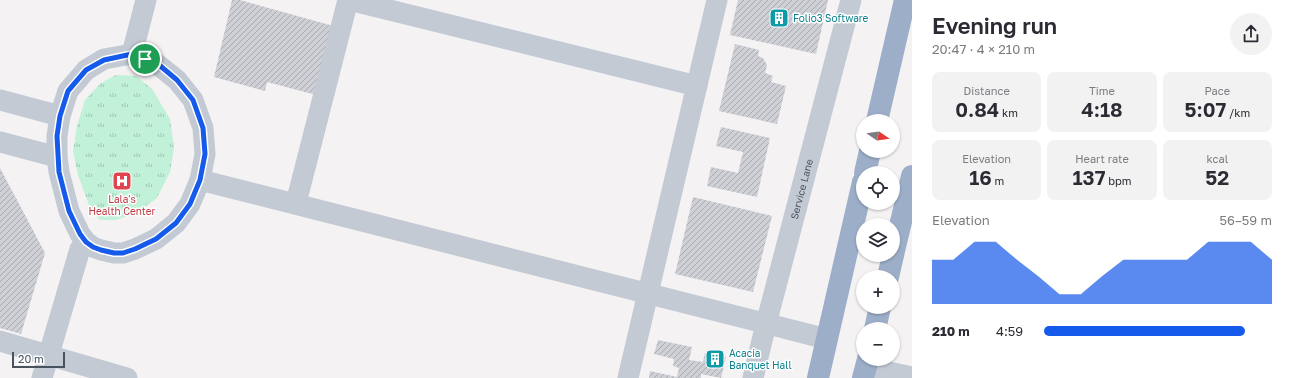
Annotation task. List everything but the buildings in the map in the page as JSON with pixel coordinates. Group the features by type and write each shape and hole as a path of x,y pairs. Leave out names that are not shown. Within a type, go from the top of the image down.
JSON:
{"highway":[{"path":"879,114 905,0"},
{"path":"900,226 912,176"},
{"path":"818,378 857,210"}],"street":[{"path":"132,54 146,0"},
{"path":"296,203 349,0 696,86"},
{"path":"628,378 717,0"},
{"name":"Service Lane","path":"754,378 766,324 851,0"},
{"path":"132,54 158,64 177,80 193,100 203,128 205,154 200,180 190,204 176,223 156,239 123,253 114,253 101,250 86,242 80,234 69,211 59,172 57,136 60,116 68,91 86,70 104,60 132,54"},
{"path":"0,100 60,116"},
{"path":"0,142 57,157"},
{"path":"200,180 296,203 827,339"},
{"path":"42,378 80,249 86,242"},
{"path":"0,341 128,378"},
{"path":"866,368 912,378"}],"green space":[{"path":"116,75 136,76 152,89 170,119 174,148 170,172 157,198 136,213 116,220 100,220 89,205 78,175 73,151 77,126 85,100 101,83"}],"place":[{"name":"Folio3 Software","path":"779,18"},
{"name":"Lala's Health Center","path":"122,181"},
{"name":"Acacia Banquet Hall","path":"715,359"}],"route":[{"path":"132,54 145,59 158,64 177,80 193,100 203,128 205,154 200,180 190,204 176,223 156,239 123,253 114,253 93,247 86,242 80,234 69,211 59,172 57,157 57,136 60,116 68,91 86,70 104,60 132,54"}]}
